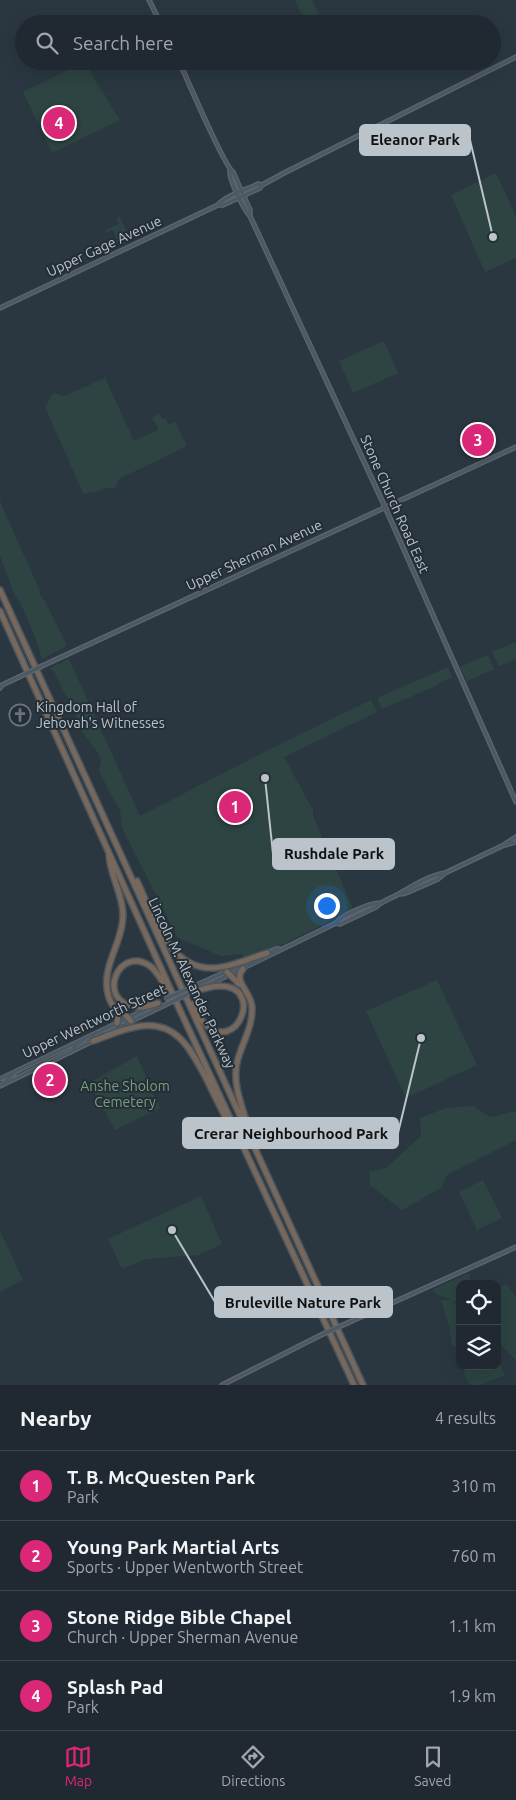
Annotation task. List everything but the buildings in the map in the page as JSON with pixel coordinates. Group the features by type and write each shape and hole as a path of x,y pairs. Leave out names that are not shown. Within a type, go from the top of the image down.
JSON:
{"highway":[{"name":"Lincoln M. Alexander Parkway","path":"0,590 363,1385"},
{"name":"Lincoln M. Alexander Parkway","path":"0,611 178,1006 354,1385"},
{"path":"108,826 164,938 180,957 195,965 216,968 267,953"},
{"path":"109,852 110,862 120,893 123,913 120,934 106,975 109,997 118,1015 116,1023"},
{"path":"158,1003 137,1007 119,999 113,985 115,976 120,968 132,962 148,965 155,971 178,1006"},
{"path":"243,969 239,974 239,978 251,999 252,1014 237,1061 236,1074 237,1091 249,1128 250,1138"},
{"path":"229,973 245,992 252,1014"},
{"path":"178,981 207,1026 223,1031 234,1027 240,1021 244,1010 243,1003 240,995 234,990 226,986 217,986 192,991"},
{"path":"107,988 114,1001 129,1020"},
{"path":"91,1038 140,1026 160,1027 177,1035 193,1054 244,1155 250,1163"}],"main road":[{"path":"149,0 156,15"},
{"name":"Upper Gage Avenue","path":"501,66 516,58"},
{"name":"Stone Church Road East","path":"183,70 230,170 233,172 243,193 250,210 250,216"},
{"name":"Upper Gage Avenue","path":"0,308 218,205 223,205 258,184 262,185 492,70"},
{"name":"Stone Church Road East","path":"230,170 229,174 238,195 250,216 385,507 516,802"},
{"name":"Upper Sherman Avenue","path":"1,686 516,447"},
{"name":"Upper Wentworth Street","path":"229,973 243,969 336,923 340,924 376,908 380,903 400,894 404,889 445,873 502,846 516,837"},
{"name":"Upper Wentworth Street","path":"502,846 516,842"},
{"name":"Upper Wentworth Street","path":"0,1079 44,1057 168,1004 267,953 276,949 280,950"},
{"name":"Upper Wentworth Street","path":"0,1086 71,1052 116,1023 129,1020 158,1003 192,991"},
{"path":"71,1052 76,1046 91,1038"},
{"path":"44,1057 56,1059"},
{"path":"0,1086 20,1069"},
{"path":"222,1385 323,1334 516,1247"}],"green space":[{"path":"295,0 312,0 320,15 302,15"},
{"path":"68,70 89,70 120,120 52,153 23,92"},
{"path":"496,173 516,216 516,258 485,272 451,195"},
{"path":"120,217 128,235 133,233 135,235 113,245 112,243 117,240 113,230 106,233 105,230 119,224 116,218"},
{"path":"384,341 398,373 353,393 339,361"},
{"path":"105,378 134,441 159,430 152,418 159,414 163,419 166,419 168,425 175,422 187,446 119,479 116,487 110,489 107,487 85,494 45,407 53,393 64,396"},
{"path":"0,497 1,504 40,591 40,595 45,601 67,646 42,659 35,637 21,604 15,596 0,556"},
{"path":"516,642 516,659 499,666 492,652"},
{"path":"488,655 494,669 467,681 460,667"},
{"path":"69,659 140,816 278,745 371,700 377,712 284,757 313,810 313,816 352,906 351,911 273,949 244,959 242,954 221,956 178,938 122,828 120,810 99,771 101,760 97,751 82,732 72,703 65,694 55,673 50,668"},
{"path":"448,667 452,677 382,709 377,698"},
{"path":"437,980 477,1065 406,1098 366,1011"},
{"name":"Anshe Sholom Cemetery","path":"137,1056 160,1108 115,1130 89,1083"},
{"path":"473,1106 490,1117 516,1111 516,1140 447,1175 441,1188 402,1210 370,1185 369,1171 386,1168 421,1136 420,1118 446,1108"},
{"path":"483,1180 502,1218 477,1230 459,1192"},
{"path":"201,1196 222,1244 199,1255 145,1259 122,1269 108,1239"},
{"path":"0,1231 23,1280 0,1292"},
{"path":"469,1273 470,1280 456,1280 456,1302 438,1295 432,1290"},
{"path":"506,1284 516,1297 516,1360 501,1345 501,1287"},
{"path":"441,1300 452,1300 456,1304 456,1347 452,1346 449,1326"},
{"path":"501,1366 505,1375 480,1385 470,1385 464,1374 464,1370 501,1370"}],"place":[{"name":"Splash Pad","path":"59,123"},
{"name":"Eleanor Park","path":"493,237"},
{"name":"Stone Ridge Bible Chapel","path":"478,440"},
{"name":"Kingdom Hall of Jehovah's Witnesses","path":"20,715"},
{"name":"Rushdale Park","path":"265,778"},
{"name":"T. B. McQuesten Park","path":"235,807"},
{"name":"Crerar Neighbourhood Park","path":"421,1038"},
{"name":"Young Park Martial Arts","path":"50,1080"},
{"name":"Bruleville Nature Park","path":"172,1230"}]}
